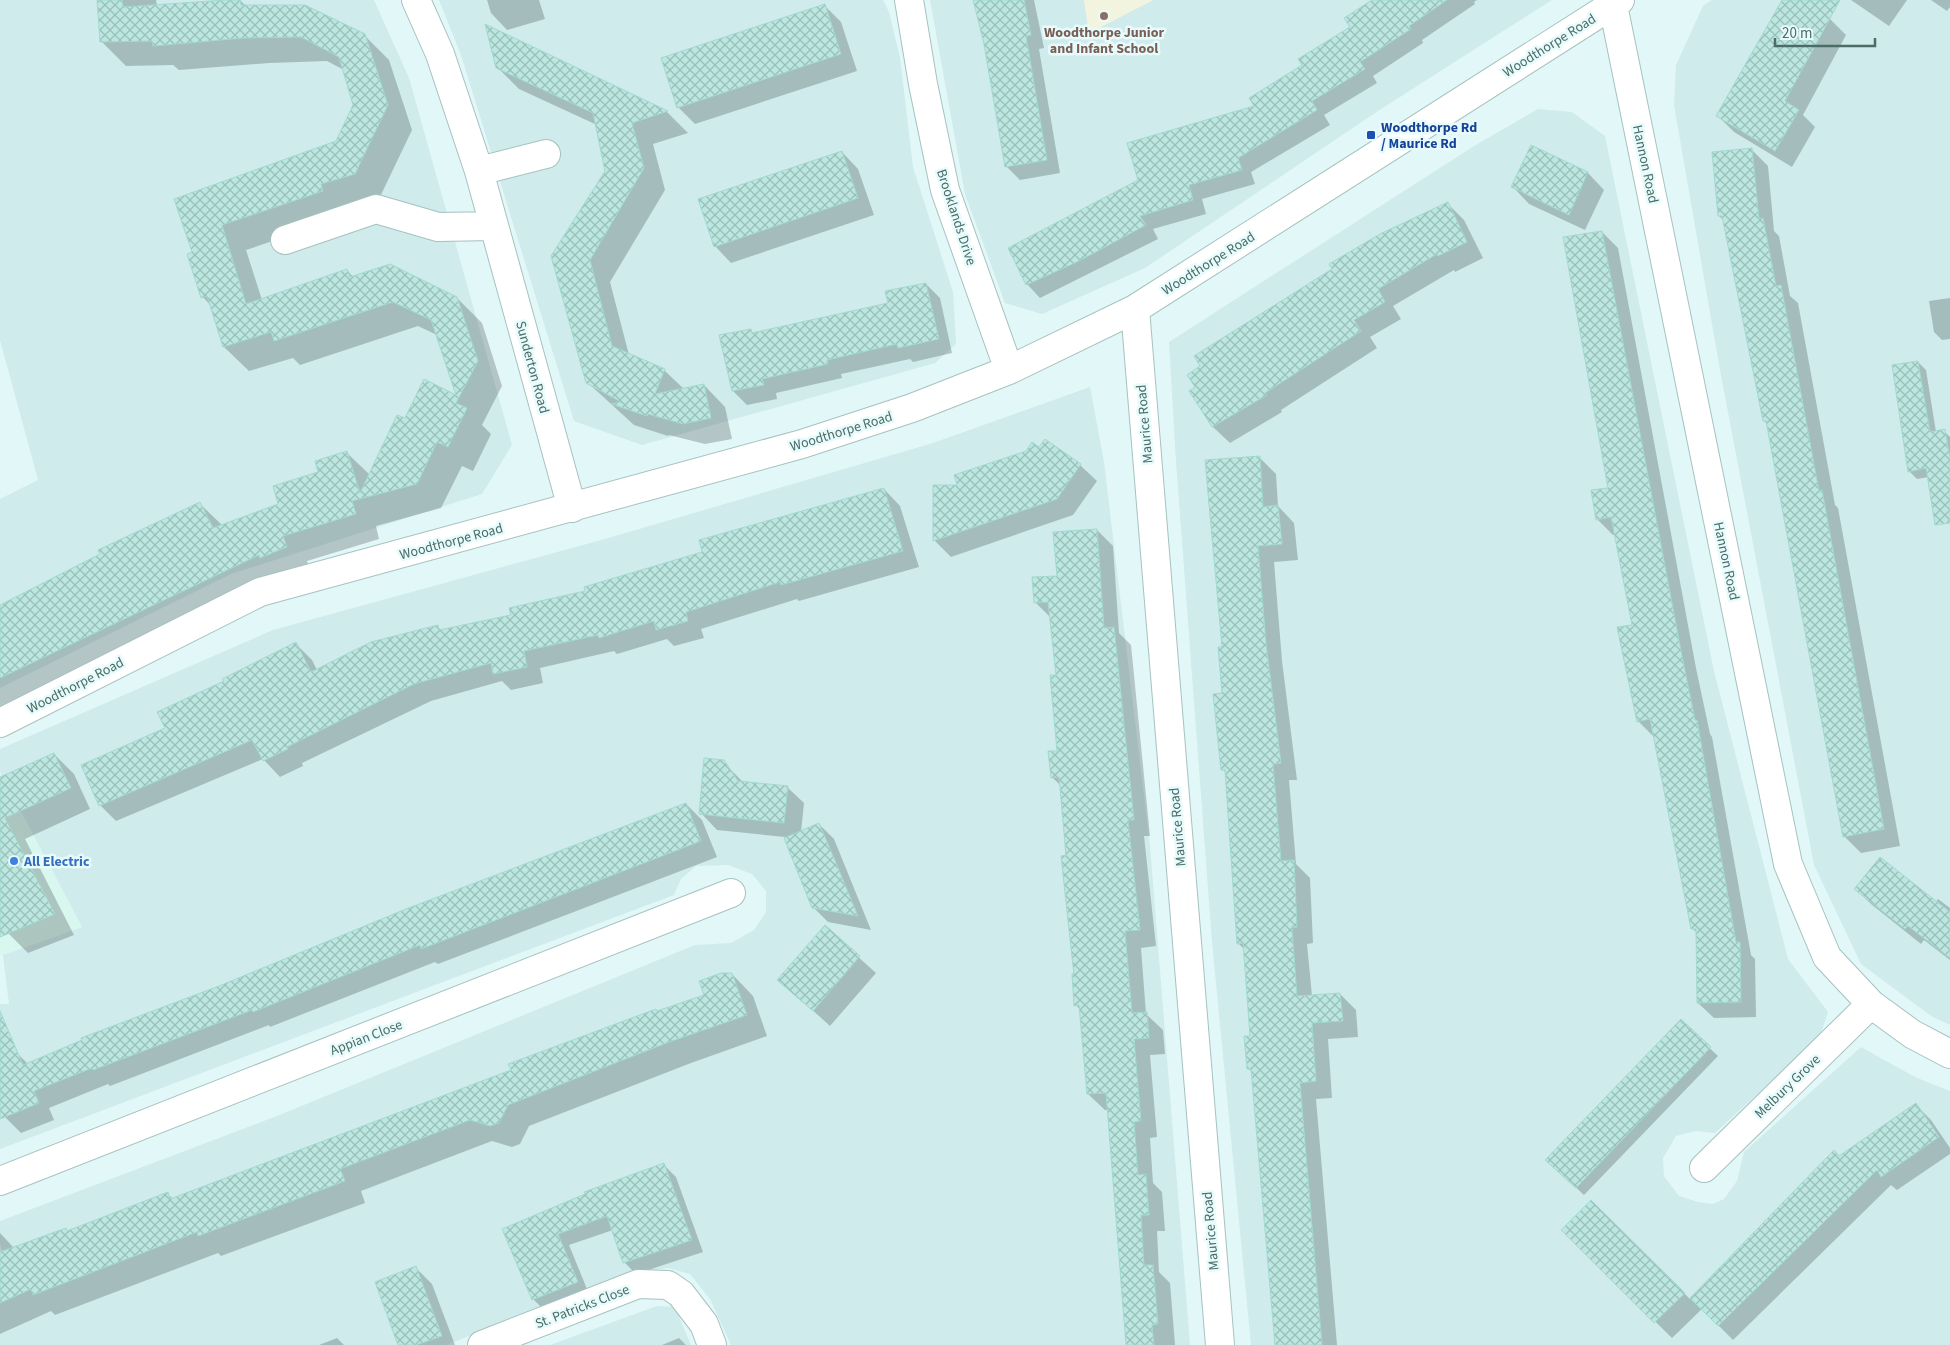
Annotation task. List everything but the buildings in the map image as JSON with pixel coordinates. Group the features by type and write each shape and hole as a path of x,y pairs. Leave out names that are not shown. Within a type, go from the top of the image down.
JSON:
{"street":[{"name":"Sunderton Road","path":"416,0 440,54 479,171 572,508"},
{"name":"Brooklands Drive","path":"909,0 923,84 945,190 1009,370"},
{"name":"Woodthorpe Road","path":"0,723 260,592 812,441 912,408 1009,370 1135,310 1617,2"},
{"name":"Hannon Road","path":"1617,2 1788,864 1827,956 1871,1004 1912,1034 1950,1054"},
{"path":"479,171 546,154"},
{"path":"285,240 376,209 438,227 494,226"},
{"name":"Maurice Road","path":"1135,310 1220,1345"},
{"name":"Appian Close","path":"0,1181 731,893"},
{"name":"Melbury Grove","path":"1704,1168 1871,1004"},
{"name":"St. Patricks Close","path":"482,1345 638,1284 668,1285 681,1294 704,1324 712,1345"}],"shaded area":[{"path":"0,0 374,0 409,78 512,445 482,494 231,574 0,688 0,499 38,480 0,340"},
{"path":"439,0 883,0 889,12 900,58 913,167 953,292 956,344 935,363 642,445 574,421 461,55"},
{"path":"930,0 1084,0 1089,33 1153,0 1552,0 1378,111 1145,268 1042,314 1005,303 965,194"},
{"name":"Woodthorpe Junior and Infant School","path":"1084,0 1153,0 1089,33"},
{"path":"1712,0 1950,0 1950,1025 1931,1016 1861,964 1814,865 1720,370 1674,105 1676,65 1703,6"},
{"path":"1538,109 1572,112 1605,136 1714,671 1788,959 1828,1012 1820,1036 1715,1133 1696,1131 1676,1136 1663,1158 1664,1176 1679,1196 1713,1204 1724,1199 1737,1181 1744,1152 1861,1047 1915,1077 1950,1091 1950,1345 1251,1345 1212,942 1176,461 1169,342 1474,146"},
{"path":"1090,387 1104,462 1150,846 1190,1345 731,1345 710,1299 690,1274 668,1268 630,1273 446,1345 0,1345 0,1303 18,1295 0,1244 0,1221 277,1116 695,945 731,943 754,930 766,912 766,891 752,874 728,865 696,866 681,879 674,895 0,1149 0,1004 9,1004 3,955 82,927 0,772 0,749 273,630 605,539 933,443"},
{"path":"0,772 82,927 3,955 0,955"},
{"path":"657,1306 675,1307 691,1345 550,1345"}],"place":[{"name":"Woodthorpe Junior and Infant School","path":"1104,16"},
{"name":"Woodthorpe Rd / Maurice Rd","path":"1371,135"},
{"name":"All Electric","path":"14,861"}]}
